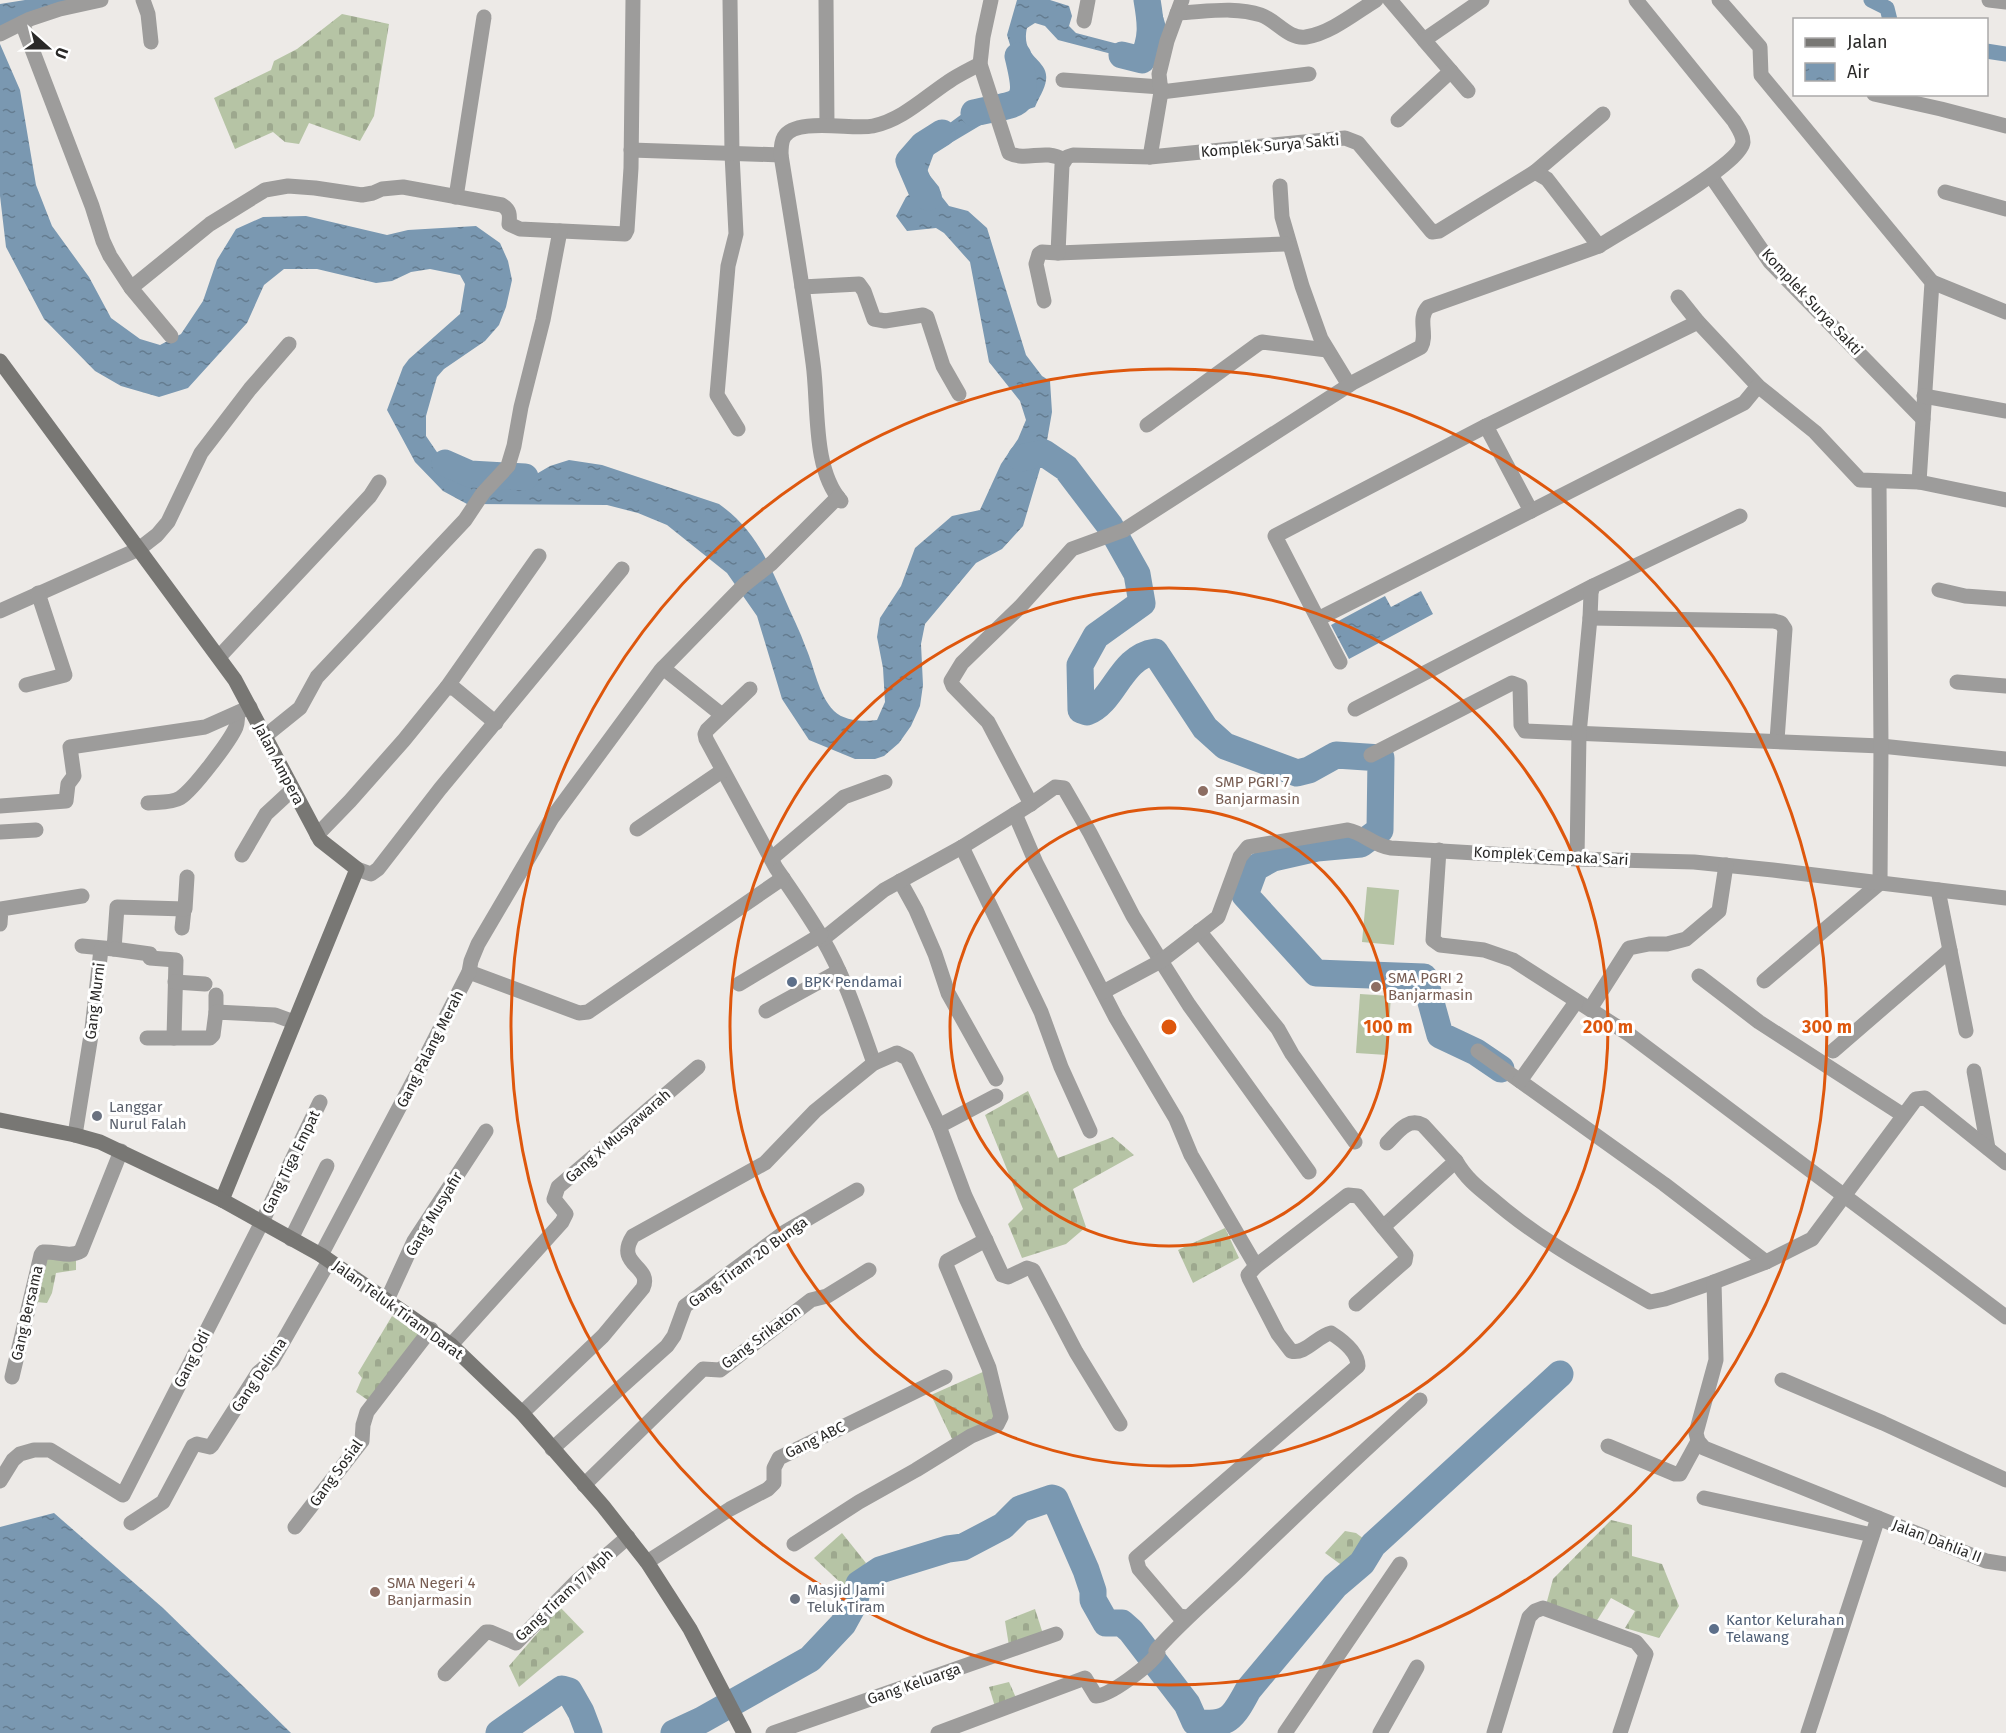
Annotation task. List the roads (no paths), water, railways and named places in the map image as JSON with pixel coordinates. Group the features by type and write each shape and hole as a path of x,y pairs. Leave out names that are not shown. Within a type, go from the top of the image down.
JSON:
{"street":[{"path":"101,0 60,9 11,29 86,190 102,241 131,288 171,336"},
{"path":"143,0 148,14 151,42"},
{"path":"131,288 210,224 265,190 288,186 362,195 373,194 382,189 403,187 502,206 508,209 510,224 520,229 625,234 631,150 633,0"},
{"path":"730,0 732,154 736,234 728,266 717,395 738,429"},
{"path":"826,0 827,125"},
{"path":"991,0 980,64 1009,153 1023,156 1047,153 1064,160"},
{"path":"1084,21 1088,0"},
{"path":"1058,253 1061,172 1064,160 1073,155 1150,157 1161,90 1159,74 1167,41 1180,7 1242,10 1264,16 1286,32 1304,38 1331,28 1376,0"},
{"path":"1390,0 1468,91"},
{"path":"1424,40 1482,0"},
{"path":"1031,804 988,722 953,686 952,676 962,663 1020,608 1072,549 1124,530 1349,385 1421,347 1424,341 1422,318 1428,307 1599,246 1711,176 1738,151 1743,143 1741,133 1636,0"},
{"path":"1719,0 1760,48 1761,75 1932,282 2006,312"},
{"path":"1989,0 2006,2"},
{"path":"456,197 483,16"},
{"path":"469,972 478,944 552,818 663,668 744,585 772,563 839,499 828,480 820,441 817,391 781,155 782,140 792,129 827,125 862,127 882,123 904,113 949,81 980,64"},
{"path":"1398,120 1451,71"},
{"path":"1063,80 1161,90 1309,74"},
{"path":"1883,96 2006,126"},
{"path":"1599,246 1547,179 1535,172 1603,114"},
{"name":"Komplek Surya Sakti","path":"1150,157 1346,138 1358,143 1432,232 1438,231 1535,172"},
{"path":"631,150 781,155"},
{"name":"Komplek Surya Sakti","path":"1711,176 1770,262 1923,419"},
{"path":"1280,186 1282,217 1302,286 1321,339 1349,385"},
{"path":"1945,192 2006,209"},
{"path":"264,737 300,708 317,676 465,520 483,493 508,466 543,320 560,231"},
{"path":"1044,302 1036,264 1042,252 1285,244"},
{"path":"1919,482 1932,282"},
{"path":"802,287 859,284 864,291 874,319 885,321 923,315 927,317 943,366 959,394"},
{"path":"1678,297 1758,387 1815,432 1860,480 1919,482 2006,500"},
{"path":"1340,662 1275,536 1486,426 1698,322"},
{"path":"1147,425 1262,342 1327,350"},
{"path":"0,611 139,549 157,535 168,522 201,453 250,389 289,344"},
{"name":"Jalan Ampera","path":"0,361 219,657 244,710 264,737 316,835 357,869"},
{"path":"1318,619 1743,403 1758,387"},
{"path":"1924,396 2006,411"},
{"path":"1486,426 1531,512"},
{"path":"219,657 348,520 379,482"},
{"path":"1764,981 1880,883 1879,482"},
{"path":"1355,709 1593,586 1740,516"},
{"path":"316,835 350,801 404,740 447,687 540,556"},
{"path":"222,1200 357,869 371,874 378,869 440,789 622,569"},
{"path":"1577,859 1579,734 1593,586"},
{"path":"1939,590 1965,596 2006,599"},
{"path":"26,685 64,675 38,593"},
{"path":"1590,618 1774,621 1781,623 1785,629 1777,740"},
{"path":"663,668 722,715"},
{"path":"1957,681 2006,686"},
{"path":"1371,755 1512,683 1520,686 1521,725 1525,731 1881,746 2006,759"},
{"path":"447,687 454,689 496,723"},
{"path":"750,688 705,734 722,771 783,878 822,937 839,971 874,1063"},
{"path":"148,803 176,800 184,795 232,734 244,710"},
{"path":"0,806 66,801 68,784 74,776 70,747 206,727 244,710"},
{"path":"637,829 722,771"},
{"path":"772,858 844,797 885,782"},
{"path":"739,984 822,937 884,891 962,847 1055,787 1064,788 1133,916 1189,1005 1309,1172"},
{"path":"242,855 266,814 292,790"},
{"path":"1015,814 1036,863 1103,992 1176,1119 1191,1155 1256,1266"},
{"path":"0,832 36,830"},
{"name":"Komplek Cempaka Sari","path":"1103,992 1161,961 1218,916 1240,857 1248,847 1348,830 1379,846 1577,859 1726,865 2006,898"},
{"path":"962,847 1041,1012 1061,1067 1090,1131"},
{"path":"1439,850 1433,940 1436,943 1484,950 1513,960 1630,1035 2006,1317"},
{"path":"1590,1009 1629,948 1649,944 1667,944 1686,939 1719,910 1726,865"},
{"path":"182,928 187,877"},
{"name":"Gang Palang Merah","path":"325,1258 469,972 583,1013 591,1010 783,878"},
{"path":"900,881 930,943 948,993 996,1079"},
{"path":"1938,890 1966,1031"},
{"path":"0,924 2,909 82,896"},
{"name":"Gang Murni","path":"75,1135 92,1029 117,907 184,909"},
{"path":"1199,931 1278,1029 1292,1054 1355,1142"},
{"path":"82,946 150,954 150,958 176,960 174,1038"},
{"path":"1833,1051 1950,950"},
{"path":"766,1011 839,971"},
{"path":"1699,976 1759,1022 1819,1063 1904,1115"},
{"path":"147,1038 212,1037 216,1012 211,990 175,982"},
{"path":"1520,1081 1576,1002"},
{"path":"216,1012 275,1016 294,1022"},
{"path":"1478,1051 1637,1165 1766,1262"},
{"path":"522,1413 603,1336 643,1288 644,1275 627,1255 633,1236 765,1163 815,1111 874,1063 897,1053 907,1058 939,1126 965,1196 1002,1275 1008,1277 1027,1268 1033,1270 1076,1352 1120,1424"},
{"name":"Gang X Musyawarah","path":"451,1345 562,1222 566,1214 554,1199 558,1187 698,1067"},
{"path":"1974,1071 1988,1148"},
{"path":"939,1126 996,1096"},
{"path":"1387,1143 1407,1124 1413,1122 1424,1125 1456,1161 1464,1175 1506,1212 1556,1247 1650,1302 1665,1299 1766,1262 1812,1239 1916,1099 1926,1098 2006,1163"},
{"name":"Gang Tiga Empat","path":"262,1222 320,1102"},
{"name":"Jalan Teluk Tiram Darat","path":"0,1120 100,1142 222,1200 325,1258 431,1329 451,1345 522,1413 647,1562 690,1629 743,1732"},
{"name":"Gang Musyafir","path":"387,1300 414,1241 486,1131"},
{"name":"Gang Bersama","path":"12,1377 41,1255 43,1252 48,1252 74,1255 81,1251 121,1151"},
{"path":"1383,1227 1456,1161"},
{"path":"291,1239 327,1166"},
{"name":"Gang Tiram 20 Bunga","path":"552,1449 667,1346 674,1336 685,1306 785,1232 857,1190"},
{"path":"1186,1617 1179,1616 1139,1569 1136,1558 1358,1366 1358,1361 1350,1349 1331,1333 1325,1334 1299,1352 1291,1351 1278,1334 1248,1275 1256,1266 1348,1196 1358,1196 1406,1255 1405,1261 1356,1304"},
{"name":"Gang Odi","path":"0,1481 20,1454 34,1449 50,1450 123,1496 262,1222"},
{"path":"794,1544 860,1502 971,1436 997,1425 1000,1421 989,1368 946,1265 947,1261 986,1240"},
{"name":"Gang Delima","path":"131,1522 163,1502 193,1446 197,1444 210,1447 212,1445 258,1373 272,1361 325,1258"},
{"name":"Gang Srikaton","path":"584,1485 703,1369 720,1370 811,1300 827,1296 869,1270"},
{"path":"1714,1282 1716,1360 1696,1433 1698,1441 1704,1448 1878,1518"},
{"name":"Gang Sosial","path":"296,1527 362,1441 367,1412 431,1329"},
{"name":"Gang ABC","path":"647,1562 730,1509 768,1489 774,1483 774,1468 779,1458 945,1377"},
{"path":"1782,1380 1883,1423 2006,1480"},
{"path":"938,1733 1085,1678 1095,1696 1098,1697 1120,1685 1153,1659 1158,1648 1186,1617 1238,1571 1345,1467 1420,1400"},
{"path":"1608,1446 1675,1474 1680,1474 1698,1441"},
{"path":"1704,1498 1872,1535"},
{"name":"Jalan Dahlia II","path":"1808,1733 1878,1518 1986,1561 2006,1564"},
{"name":"Gang Tiram 17 Mph","path":"445,1674 486,1632 516,1644 576,1582 628,1537"},
{"path":"1286,1733 1400,1564"},
{"path":"1494,1733 1529,1617 1535,1611 1543,1608 1636,1642 1647,1654 1620,1733"},
{"name":"Gang Keluarga","path":"773,1733 1056,1634"},
{"path":"1380,1733 1417,1667"}],"water":[{"path":"25,0 86,0 0,34 0,4"},
{"path":"1017,0 1050,0 1069,6 1072,16 1069,26 1076,33 1141,50 1150,46 1153,33 1151,22 1140,0 1158,0 1168,33 1154,65 1058,40 1045,26 1035,23 1027,28 1027,46 1043,67 1046,80 1035,107 981,125 934,153 927,172 939,187 942,197 949,206 968,211 987,228 1026,355 1042,376 1050,381 1052,412 1045,452 1023,526 1002,549 976,563 925,624 921,644 923,685 920,706 911,726 899,743 884,756 875,759 855,759 809,740 782,699 757,616 727,573 667,525 638,513 607,505 467,504 443,491 415,462 387,410 403,367 409,359 460,314 465,284 460,275 430,269 411,272 392,281 376,283 317,269 284,269 264,285 247,323 188,388 159,397 121,386 95,371 44,319 6,247 0,196 0,44 20,90 36,185 52,226 89,277 111,318 140,339 160,345 181,334 203,301 217,260 236,229 263,217 306,216 387,235 408,230 476,226 500,243 508,261 512,280 499,325 485,341 444,369 437,377 426,416 426,436 443,461 461,470 490,478 533,476 550,466 569,460 602,465 719,504 742,524 765,557 801,635 820,689 834,711 849,719 877,720 885,702 883,668 877,637 880,618 901,586 915,548 952,516 980,510 1001,464 1018,439 1026,420 1020,401 989,362 970,262 944,233 936,228 907,231 896,216 906,197 914,191 910,162 920,145 985,97 994,96 1012,105 1021,103 1024,94 1022,84 1007,35"},
{"path":"1421,591 1433,614 1349,659 1331,625 1385,596 1391,607"},
{"path":"54,1513 163,1608 291,1733 0,1733 0,1527"}],"waterway":[{"path":"1122,55 1142,60 1146,52 1150,31 1147,0"},
{"path":"1871,0 1887,8 1890,18"},
{"path":"1988,51 2006,54"},
{"path":"974,113 1003,107 1019,100 1023,86 1018,56"},
{"path":"928,197 921,189 909,161 923,145 942,133"},
{"path":"1021,458 1044,453 1066,468 1110,526 1137,574 1142,603 1096,636 1080,665 1081,710 1087,712 1097,706 1105,699 1125,670 1143,656 1155,652 1205,728 1225,746 1297,773 1309,770 1336,755 1381,758 1380,830 1361,844 1317,848 1273,858 1255,868 1245,895 1316,973 1424,977 1440,1035 1476,1052 1501,1069"},
{"path":"445,463 470,474 525,477"},
{"path":"674,1733 702,1720 810,1659 843,1624 854,1604 859,1584 880,1570 948,1549 963,1547 1003,1526 1020,1509 1052,1498 1055,1499 1086,1570 1093,1591 1093,1600 1106,1623 1122,1623 1131,1631 1187,1704 1195,1722 1222,1721 1233,1714 1248,1690 1335,1586 1362,1563 1373,1545 1560,1374"},
{"path":"499,1733 562,1689 569,1691 581,1712 589,1733"}],"place":[{"name":"SMP PGRI 7 Banjarmasin","path":"1203,791"},
{"name":"BPK Pendamai","path":"792,982"},
{"name":"SMA PGRI 2 Banjarmasin","path":"1376,987"},
{"name":"Langgar Nurul Falah","path":"97,1116"},
{"name":"SMA Negeri 4 Banjarmasin","path":"375,1592"},
{"name":"Masjid Jami Teluk Tiram","path":"795,1599"},
{"name":"Kantor Kelurahan Telawang","path":"1714,1629"}]}
